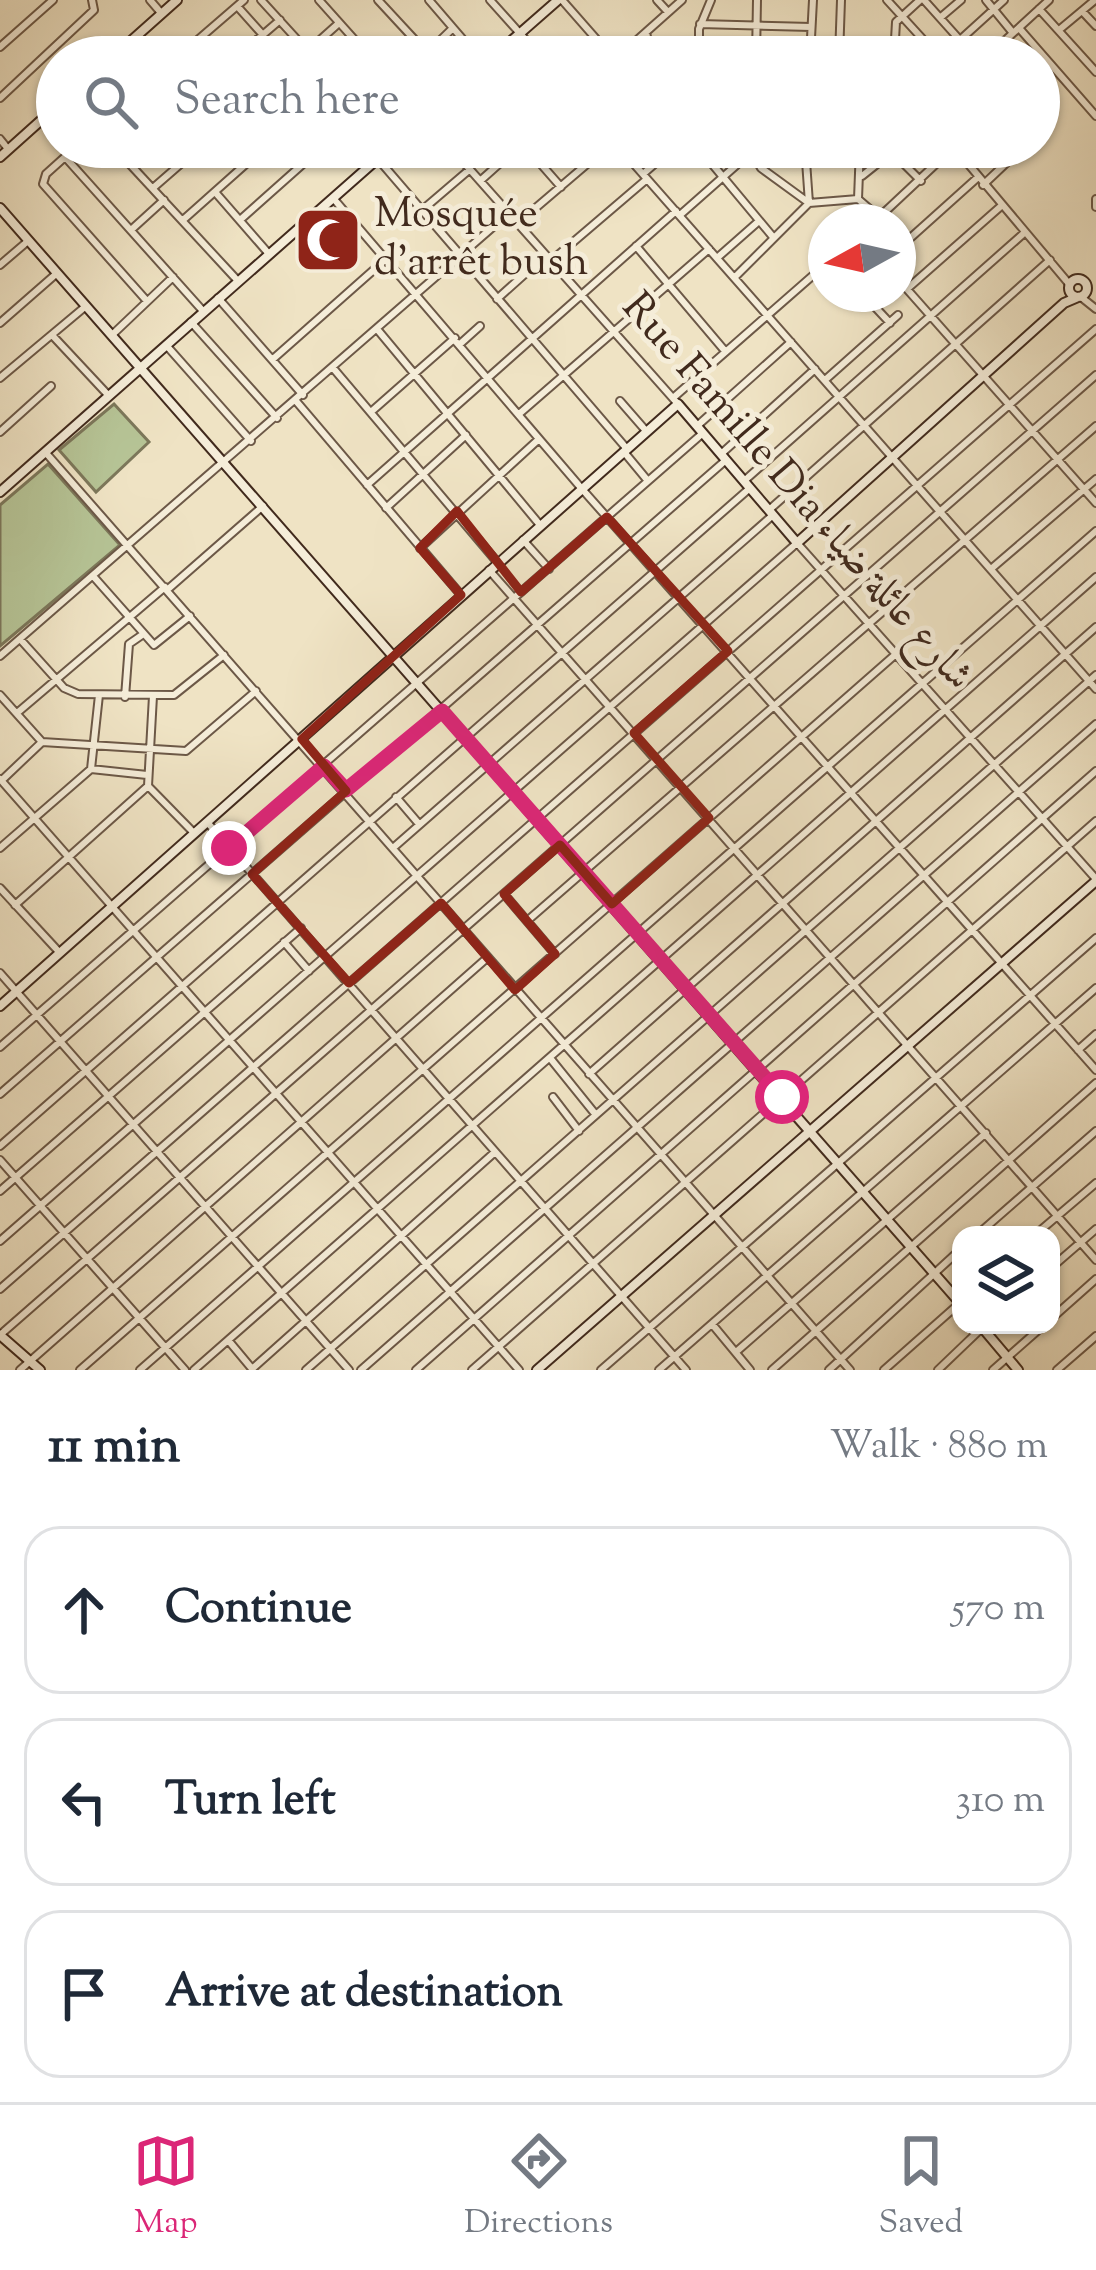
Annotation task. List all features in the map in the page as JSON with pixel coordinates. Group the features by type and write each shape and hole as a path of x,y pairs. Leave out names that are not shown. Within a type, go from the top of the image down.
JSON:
{"street":[{"path":"0,47 53,0"},
{"path":"66,36 94,10 92,0"},
{"path":"150,0 162,14"},
{"path":"136,36 177,0"},
{"path":"261,0 292,36"},
{"path":"320,0 352,36"},
{"path":"378,0 409,36"},
{"path":"429,0 460,36"},
{"path":"490,0 520,34"},
{"path":"657,0 668,12"},
{"path":"642,36 682,0"},
{"path":"700,36 711,0"},
{"path":"757,0 757,36"},
{"path":"811,36 813,0"},
{"path":"840,36 842,0"},
{"path":"887,0 921,36"},
{"path":"894,36 901,15 922,0 956,36"},
{"path":"940,18 961,0"},
{"path":"986,0 1022,36"},
{"path":"964,36 1004,0"},
{"path":"1010,36 1049,0"},
{"path":"1059,31 1095,0"},
{"path":"518,36 554,1 592,36"},
{"path":"202,36 240,3 263,35 280,20"},
{"path":"1039,9 1096,72"},
{"path":"1082,11 1096,26"},
{"path":"326,36 340,22"},
{"path":"700,24 811,27"},
{"path":"0,27 10,38"},
{"path":"445,36 453,28"},
{"path":"646,32 647,36"},
{"path":"0,98 36,64"},
{"path":"1060,75 1096,116"},
{"path":"0,157 36,124"},
{"path":"0,139 8,149"},
{"path":"54,168 43,177 44,188 146,300"},
{"path":"75,168 203,311"},
{"path":"134,168 239,281"},
{"path":"153,188 176,168"},
{"path":"183,220 241,168"},
{"path":"240,220 298,168"},
{"path":"0,492 368,168"},
{"path":"386,168 626,450 647,481"},
{"path":"480,181 496,168"},
{"path":"542,168 561,187"},
{"path":"518,224 583,168"},
{"path":"638,168 1065,654 1092,678 1096,689"},
{"path":"497,299 653,168"},
{"path":"716,168 773,237"},
{"path":"367,485 636,246 732,168"},
{"path":"769,168 809,203"},
{"path":"806,168 809,203"},
{"path":"858,200 861,168"},
{"path":"862,176 871,168"},
{"path":"909,168 921,181"},
{"path":"895,204 934,168"},
{"path":"970,168 1023,234 1088,300"},
{"path":"916,233 995,168"},
{"path":"422,211 470,169"},
{"name":"Rue Famille Dia شارع عائلة ضياء","path":"470,169 1096,880"},
{"path":"215,191 269,254"},
{"path":"333,198 581,489 804,734 1096,1070"},
{"path":"131,230 164,200"},
{"path":"734,278 809,203 858,200 862,204"},
{"path":"916,282 1000,207"},
{"path":"0,208 952,1293"},
{"path":"0,656 508,213"},
{"path":"717,258 760,221"},
{"path":"0,1146 655,570 839,396 1023,234"},
{"path":"0,265 28,241"},
{"path":"636,246 725,351"},
{"path":"519,414 710,249"},
{"path":"272,359 386,259"},
{"path":"393,848 679,597 1050,260"},
{"path":"0,323 56,274"},
{"path":"1071,282 1095,275"},
{"path":"1088,300 1095,275"},
{"path":"112,334 172,277"},
{"path":"0,1006 626,450 725,351 808,279"},
{"path":"1071,282 1088,300"},
{"path":"0,1241 797,543 1064,303 1071,282"},
{"path":"218,298 461,595"},
{"path":"916,300 1096,502"},
{"path":"1064,303 1088,300"},
{"path":"1,375 86,306"},
{"path":"880,312 890,323"},
{"path":"825,380 898,315"},
{"path":"191,322 277,418"},
{"path":"370,412 480,326"},
{"path":"377,329 540,525"},
{"path":"0,1289 1096,329"},
{"path":"52,334 109,395"},
{"path":"0,1047 549,569 791,342"},
{"path":"166,345 250,441"},
{"path":"333,368 498,562"},
{"path":"0,1094 538,627 815,369"},
{"path":"40,1370 0,1335 1096,375"},
{"path":"0,432 51,386"},
{"path":"620,400 646,432"},
{"path":"527,921 1096,426"},
{"path":"386,508 466,435"},
{"path":"420,548 538,439"},
{"path":"45,452 302,739 514,990 850,1370"},
{"path":"991,569 1096,479"},
{"path":"17,714 262,506"},
{"path":"140,1370 1096,531"},
{"path":"523,540 549,569"},
{"path":"488,570 1096,1260"},
{"path":"93,576 143,635 158,644 190,616"},
{"path":"194,1370 1096,578"},
{"path":"589,1074 1096,627"},
{"path":"125,697 129,644 143,635"},
{"path":"20,639 70,692 99,695 176,694 224,655"},
{"path":"80,1370 896,654"},
{"path":"305,1370 1092,678"},
{"path":"0,695 42,742 187,751 256,691"},
{"path":"0,848 91,769 99,695"},
{"path":"15,905 148,786 152,696"},
{"path":"361,1370 1096,724"},
{"path":"42,742 0,781 519,1370"},
{"path":"91,769 149,775"},
{"path":"416,1370 1096,771"},
{"path":"148,786 194,833"},
{"path":"396,797 419,824"},
{"path":"472,1370 1096,821"},
{"path":"206,823 686,1370"},
{"path":"537,1370 1096,880"},
{"path":"0,888 60,953"},
{"path":"504,894 555,954"},
{"path":"0,1191 301,928"},
{"path":"601,1370 1096,938"},
{"path":"284,942 309,970"},
{"path":"20,1370 487,958"},
{"path":"0,973 349,1370"},
{"path":"658,1370 1096,988"},
{"path":"1078,1050 1096,1034"},
{"path":"550,1058 596,1115"},
{"path":"772,1370 1096,1084"},
{"path":"553,1097 579,1131"},
{"path":"987,1226 1096,1131"},
{"path":"736,1352 986,1133"},
{"path":"228,1340 253,1370 495,1152"},
{"path":"0,1160 185,1370"},
{"path":"1045,1226 1096,1184"},
{"path":"1060,1260 1096,1229"},
{"path":"829,1370 952,1257"},
{"path":"1060,1311 1096,1279"},
{"path":"884,1370 952,1311"},
{"path":"712,1324 750,1370"},
{"path":"938,1370 974,1334"},
{"path":"988,1334 1018,1370"},
{"path":"993,1370 1034,1334"},
{"path":"1058,1370 1096,1336"},
{"path":"231,1370 243,1359"}],"highlighted area":[{"path":"457,511 521,592 607,517 728,651 634,733 709,818 612,904 560,845 504,894 555,954 515,990 441,903 349,983 252,874 346,791 302,739 461,595 420,548"}],"green space":[{"path":"114,404 149,442 96,492 59,450"},
{"path":"48,464 120,545 0,646 0,505"}],"place":[{"name":"Mosquée d'arrêt bush","path":"328,240"}],"route":[{"path":"229,848 324,766 346,790 442,711 782,1097"}]}
